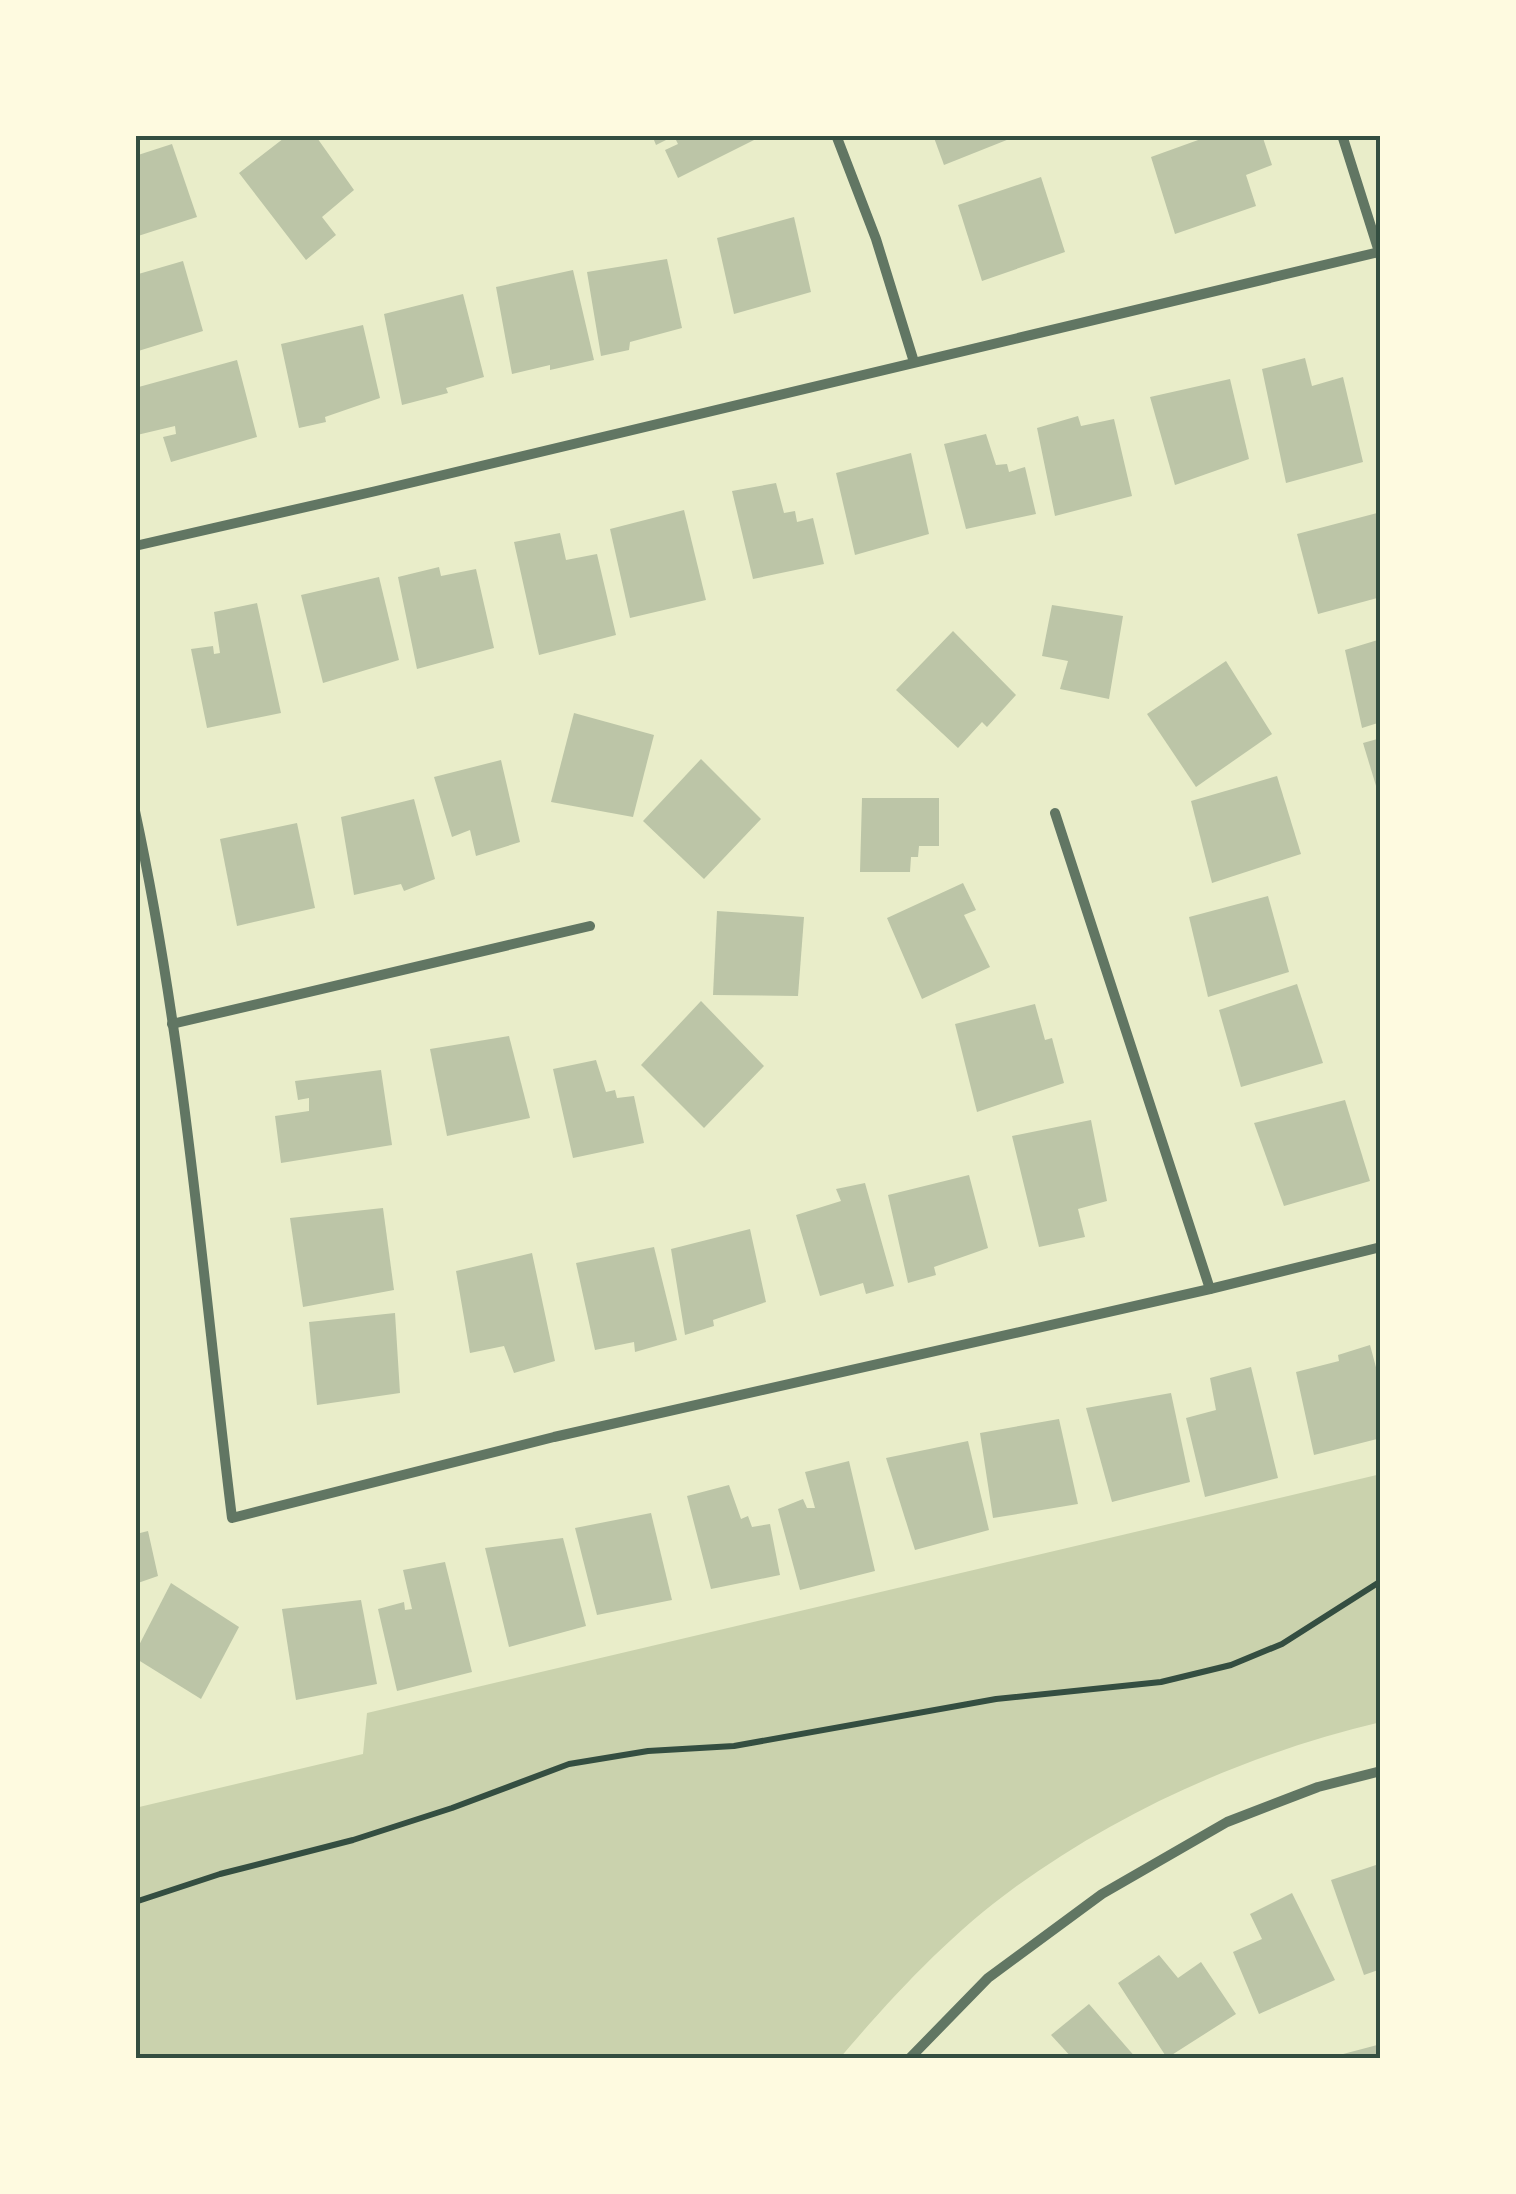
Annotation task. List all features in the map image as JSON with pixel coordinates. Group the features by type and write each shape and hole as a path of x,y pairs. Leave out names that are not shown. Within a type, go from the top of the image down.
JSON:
{"street":[{"path":"836,135 876,239 914,362"},
{"path":"135,546 1380,255 1342,135"},
{"path":"135,811 172,1024 201,1231 232,1518 554,1436 1381,1248"},
{"path":"1054,813 1210,1289"},
{"path":"172,1024 590,926"},
{"path":"910,2059 988,1978 1102,1894 1227,1822 1318,1787 1381,1771"}],"path":[{"path":"135,1902 220,1874 352,1840 569,1764 648,1751 734,1746 996,1700 1161,1682 1232,1664 1282,1644 1381,1581"}],"green space":[{"path":"1381,1474 1381,1722 1236,1767 1143,1809 1056,1859 1014,1888 944,1947 839,2059 135,2059 135,1808 363,1754 367,1713"}],"building":[{"path":"288,135 315,135 354,190 322,217 336,235 306,260 239,173"},
{"path":"652,135 754,135 756,139 678,178 665,150 678,144 674,136 656,145"},
{"path":"933,135 1019,135 944,165"},
{"path":"1212,135 1262,135 1272,165 1246,175 1256,206 1175,234 1151,157"},
{"path":"172,144 197,217 135,237 135,156"},
{"path":"1041,177 1065,252 982,281 958,205"},
{"path":"794,217 811,292 734,314 717,238"},
{"path":"667,259 682,328 630,342 629,350 601,356 587,272"},
{"path":"183,261 203,331 135,352 135,275"},
{"path":"573,270 594,360 512,374 496,287"},
{"path":"463,294 484,377 446,388 448,393 402,405 384,314"},
{"path":"363,325 380,398 325,417 326,422 299,428 281,344"},
{"path":"1305,358 1312,386 1343,377 1363,462 1286,483 1262,369"},
{"path":"237,360 257,437 171,462 163,437 176,434 175,426 137,435 135,388"},
{"path":"1230,379 1249,459 1175,485 1150,397"},
{"path":"1078,416 1081,426 1114,419 1132,496 1055,516 1037,428"},
{"path":"986,434 996,465 1007,464 1009,472 1025,467 1036,514 966,529 944,444"},
{"path":"911,453 929,534 855,555 836,473"},
{"path":"776,483 784,513 795,511 797,522 813,518 824,564 753,579 732,491"},
{"path":"684,510 706,600 630,618 610,529"},
{"path":"1381,512 1381,597 1318,614 1297,534"},
{"path":"560,533 566,560 597,554 616,635 539,655 514,542"},
{"path":"439,567 441,576 476,569 494,648 417,669 398,577"},
{"path":"379,577 399,660 323,683 301,595"},
{"path":"257,603 281,713 207,728 191,649 213,646 214,654 220,653 214,612"},
{"path":"1052,605 1123,616 1109,699 1060,689 1068,661 1042,656"},
{"path":"953,631 1016,695 987,727 982,722 958,748 896,690"},
{"path":"1381,639 1381,722 1362,728 1345,650"},
{"path":"1226,661 1272,734 1196,787 1147,714"},
{"path":"574,713 654,735 633,817 551,802"},
{"path":"1381,738 1381,799 1380,799 1363,743"},
{"path":"701,759 761,819 704,879 643,821"},
{"path":"501,760 520,842 476,856 470,830 452,837 434,777"},
{"path":"1277,776 1301,854 1212,883 1191,801"},
{"path":"862,798 939,798 939,846 919,846 918,857 911,857 910,872 860,872"},
{"path":"414,799 435,879 404,891 401,884 354,895 341,817"},
{"path":"297,823 315,908 237,926 220,839"},
{"path":"963,883 976,910 964,915 990,967 922,999 887,918"},
{"path":"1268,896 1289,972 1208,997 1189,917"},
{"path":"717,911 804,917 798,996 713,995"},
{"path":"1297,984 1323,1063 1241,1087 1219,1010"},
{"path":"701,1001 764,1066 704,1128 641,1065"},
{"path":"1035,1004 1045,1040 1052,1038 1064,1083 977,1112 955,1024"},
{"path":"509,1036 530,1118 447,1136 430,1049"},
{"path":"596,1060 606,1092 615,1090 617,1098 634,1096 644,1143 573,1158 553,1069"},
{"path":"381,1070 392,1145 281,1163 275,1116 309,1111 309,1098 298,1100 295,1081"},
{"path":"1345,1100 1370,1181 1284,1206 1254,1123"},
{"path":"1091,1120 1107,1201 1078,1209 1085,1237 1039,1247 1012,1136"},
{"path":"969,1175 988,1248 934,1267 936,1275 908,1283 888,1195"},
{"path":"865,1183 894,1286 866,1294 863,1283 820,1296 796,1215 841,1201 836,1189"},
{"path":"383,1208 394,1290 303,1307 290,1218"},
{"path":"750,1229 766,1302 713,1320 714,1326 685,1335 671,1249"},
{"path":"654,1247 677,1340 635,1352 634,1342 595,1350 576,1263"},
{"path":"532,1253 555,1361 514,1373 504,1346 470,1353 456,1271"},
{"path":"395,1313 400,1393 317,1405 309,1322"},
{"path":"1370,1345 1381,1386 1381,1438 1314,1455 1296,1372 1339,1361 1338,1355"},
{"path":"1251,1367 1278,1478 1205,1497 1186,1418 1216,1410 1210,1378"},
{"path":"1171,1393 1190,1482 1112,1502 1086,1408"},
{"path":"1059,1419 1078,1504 993,1518 980,1433"},
{"path":"968,1441 989,1530 915,1550 886,1458"},
{"path":"849,1461 875,1571 800,1590 778,1509 803,1499 807,1508 815,1508 805,1472"},
{"path":"729,1485 741,1519 748,1516 752,1527 770,1524 780,1575 711,1589 687,1496"},
{"path":"651,1513 672,1600 597,1615 575,1528"},
{"path":"135,1521 140,1533 148,1531 158,1576 135,1584"},
{"path":"563,1538 586,1626 509,1647 485,1548"},
{"path":"445,1562 472,1672 397,1691 378,1609 404,1602 405,1610 412,1609 403,1570"},
{"path":"171,1583 239,1627 201,1699 135,1658"},
{"path":"361,1600 377,1684 296,1700 282,1609"},
{"path":"1379,1864 1381,1969 1364,1975 1331,1880"},
{"path":"1292,1893 1335,1980 1259,2014 1233,1952 1262,1939 1250,1914"},
{"path":"1159,1955 1178,1978 1201,1962 1236,2014 1167,2058 1118,1983"},
{"path":"1089,2004 1137,2059 1073,2059 1051,2035"},
{"path":"1381,2044 1381,2059 1328,2058"}]}
